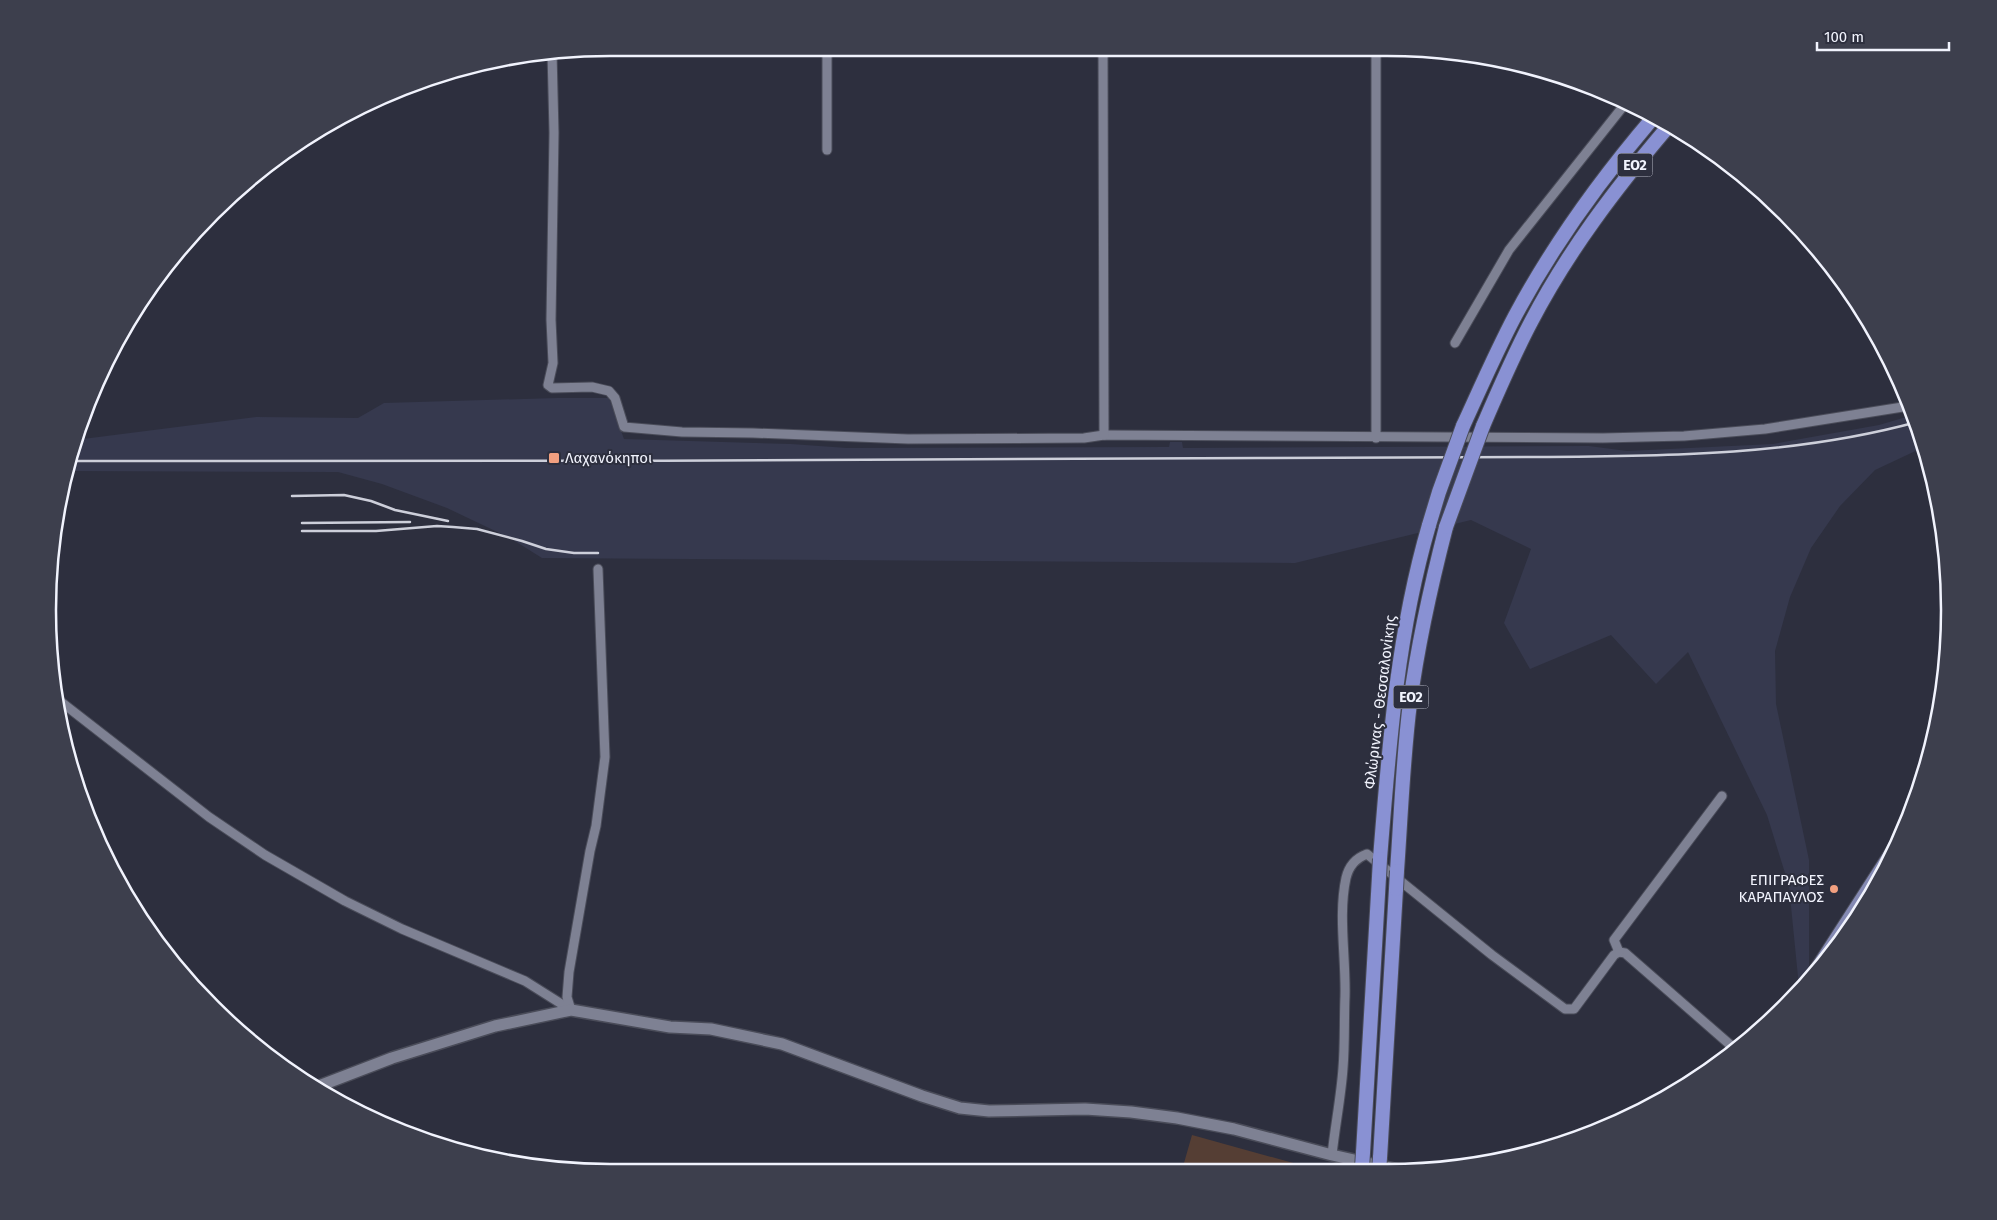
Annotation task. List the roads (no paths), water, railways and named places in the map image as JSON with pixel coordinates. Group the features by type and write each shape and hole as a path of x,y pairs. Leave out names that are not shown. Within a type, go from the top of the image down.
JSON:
{"main road":[{"name":"Φλώρινας - Θεσσαλονίκης","path":"1362,1164 1380,859 1388,760 1399,661 1414,580 1429,525 1463,426 1515,316 1545,263 1591,194 1649,122"},
{"name":"Φλώρινας - Θεσσαλονίκης","path":"1379,1164 1404,761 1410,702 1431,584 1446,526 1483,426 1506,372 1532,320 1560,270 1592,222 1665,131"}],"street":[{"path":"827,56 827,150"},
{"path":"1103,56 1104,435"},
{"path":"1376,56 1376,438"},
{"path":"552,59 554,133 551,320 553,363 548,378 548,386 552,388 597,388 609,390 615,398 624,427 682,432 908,439 1084,438 1104,435 1376,438 1684,436 1765,429 1902,407"},
{"path":"1455,342 1509,250 1622,108"},
{"path":"571,1010 567,997 569,972 599,810 605,757 598,569"},
{"path":"65,705 209,818 265,855 345,901 402,929 524,981 571,1010"},
{"path":"1722,796 1616,936 1615,944 1620,952 1625,953 1730,1044"},
{"path":"1332,1155 1343,1070 1346,960 1342,900 1351,864 1359,857 1368,854 1492,955 1565,1009 1574,1009 1611,959 1620,952"},
{"path":"324,1084 392,1058 496,1026 571,1010 670,1027 711,1029 782,1044 922,1096 960,1108 989,1111 1085,1109 1140,1113 1234,1128 1372,1164"}],"railway":[{"path":"77,461 1641,456 1734,452 1780,447 1871,433 1908,424"},
{"path":"292,496 344,495 371,501 395,510 448,521"},
{"path":"302,523 410,522"},
{"path":"302,531 376,531 437,526 453,527 477,529 546,549 574,553 598,553"}],"place":[{"name":"Λαχανόκηποι","path":"554,458"},
{"name":"ΕΠΙΓΡΑΦΕΣ ΚΑΡΑΠΑΥΛΟΣ","path":"1834,889"}]}
